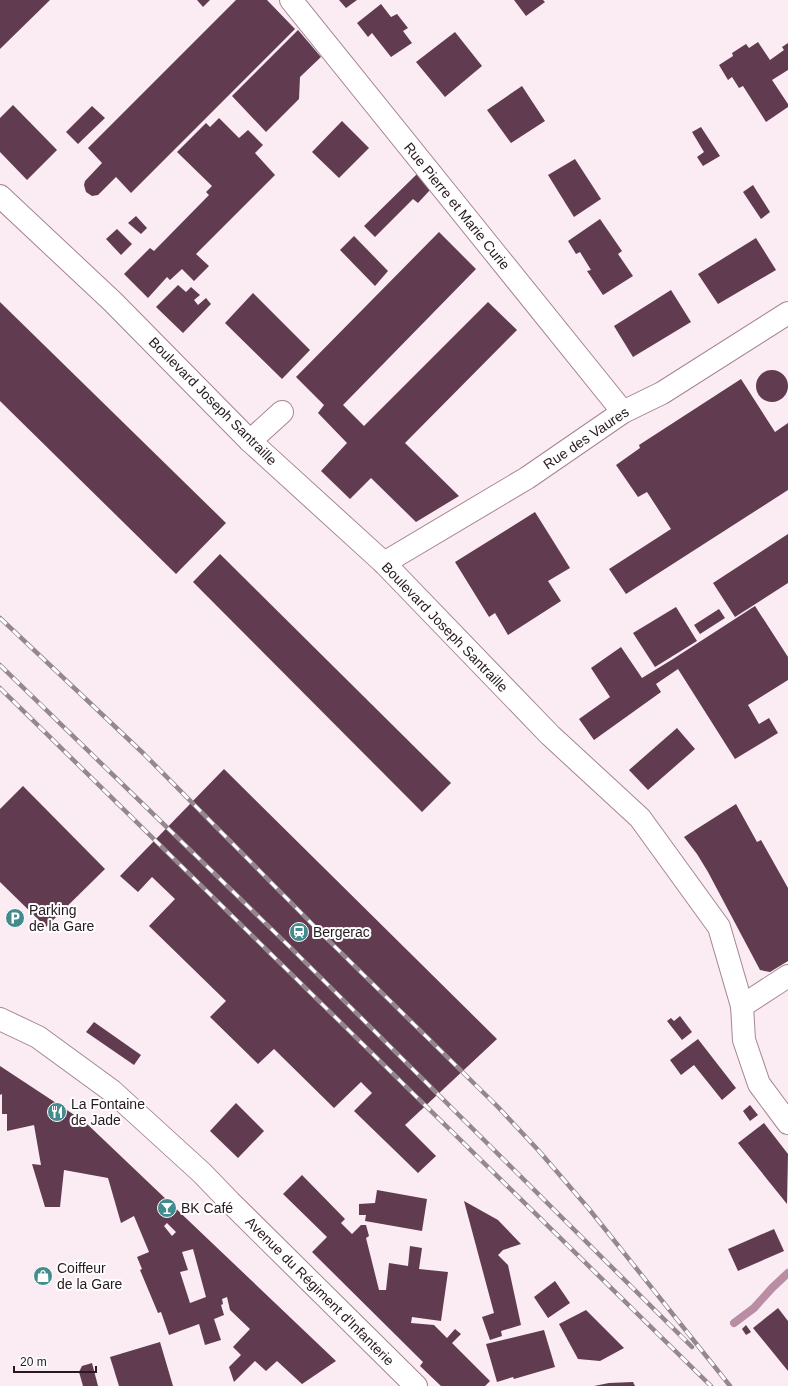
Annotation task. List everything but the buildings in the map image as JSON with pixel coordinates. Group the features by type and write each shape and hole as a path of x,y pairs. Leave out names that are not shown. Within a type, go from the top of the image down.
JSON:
{"street":[{"name":"Rue Pierre et Marie Curie","path":"291,0 623,412"},
{"name":"Boulevard Joseph Santraille","path":"0,196 113,302 250,441 384,563 550,735 640,818 719,926 742,1006 744,1040 759,1084 788,1123"},
{"name":"Rue des Vaures","path":"384,563 527,478 623,412 662,393 788,313"},
{"path":"250,441 282,412"},
{"path":"742,1006 788,976"},
{"name":"Avenue du Régiment d'Infanterie","path":"0,1019 38,1037 112,1091 202,1173 416,1386"}],"waterway":[{"path":"734,1323 754,1308 788,1273"}],"railway":[{"path":"0,618 144,754 319,931 498,1107 539,1151 589,1209 730,1386"},
{"path":"0,665 293,950 692,1347"},
{"path":"0,688 711,1386"}],"place":[{"name":"Parking de la Gare","path":"15,918"},
{"name":"Bergerac","path":"299,932"},
{"name":"La Fontaine de Jade","path":"57,1112"},
{"name":"BK Café","path":"167,1208"},
{"name":"Coiffeur de la Gare","path":"43,1276"}]}
